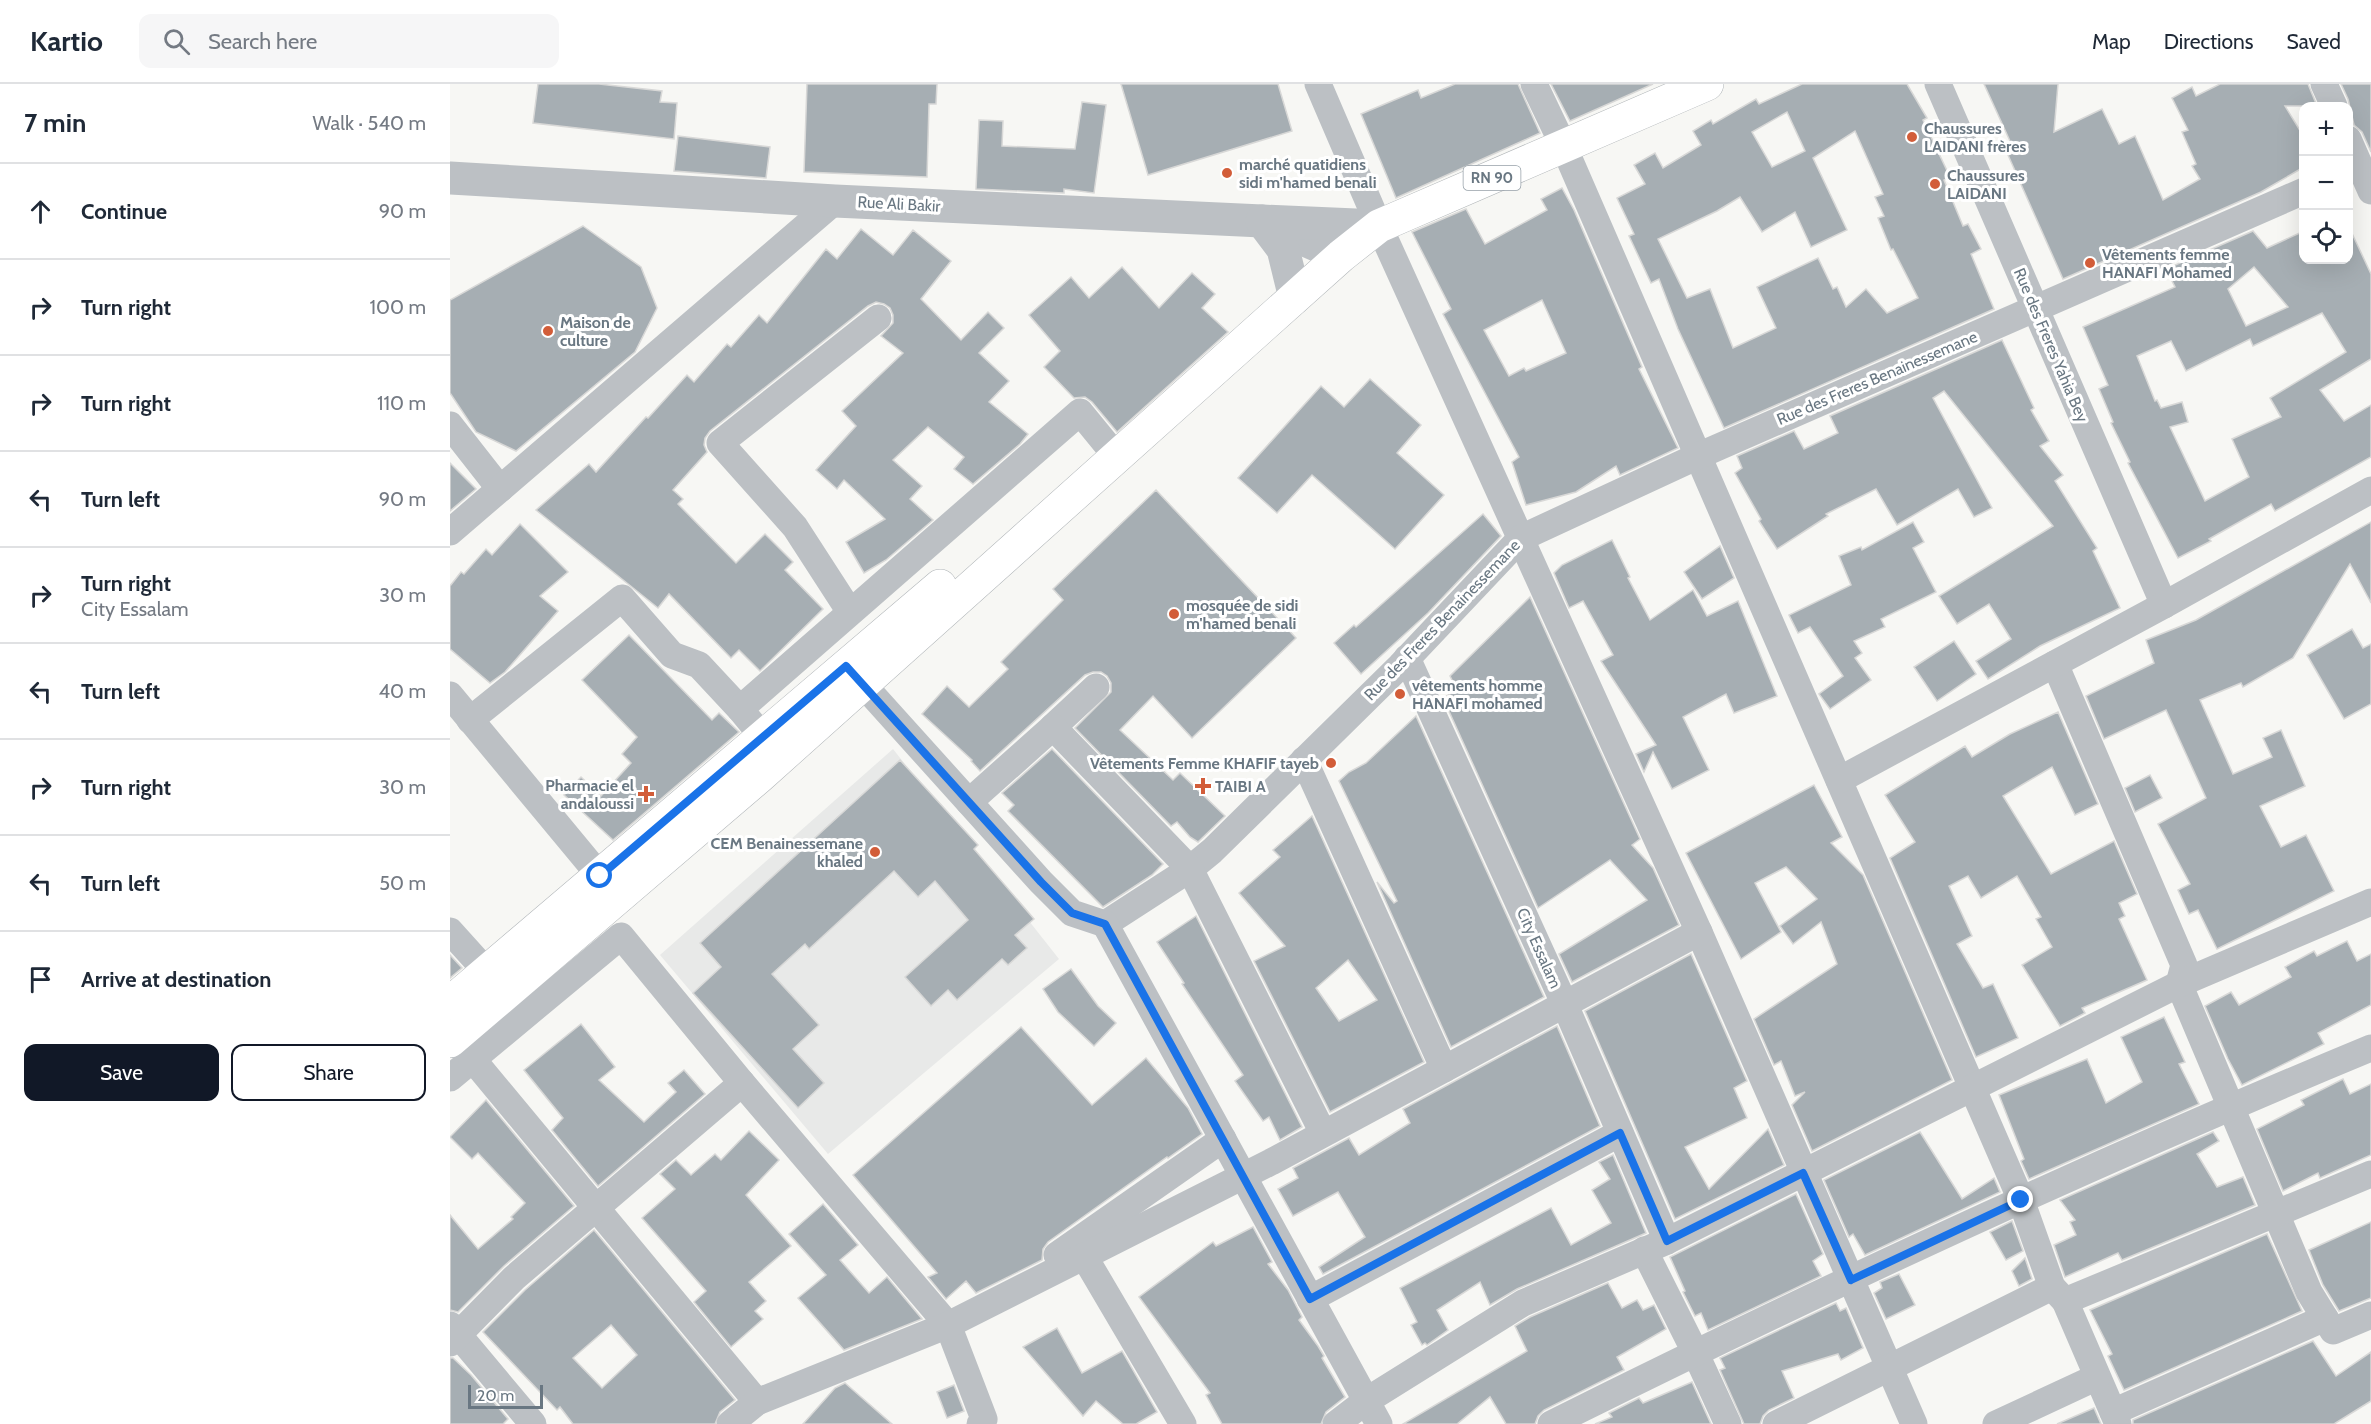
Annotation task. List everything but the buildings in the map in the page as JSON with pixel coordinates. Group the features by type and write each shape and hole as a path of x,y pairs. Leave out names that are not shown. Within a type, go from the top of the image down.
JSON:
{"main road":[{"name":"RN 90","path":"450,1003 600,876 750,722 855,675 1341,256 1379,226 1707,84"},
{"name":"RN 90","path":"459,1046 760,776 855,675 1098,434 1295,298"}],"street":[{"path":"1318,84 1379,226 1699,932 1914,1424"},
{"path":"1534,84 1564,147 2021,1200 2059,1294 2115,1418 2325,1318"},
{"name":"Rue des Freres Yahia Bey","path":"1938,84 2164,605"},
{"path":"2324,84 2332,102"},
{"path":"2353,149 2371,191"},
{"name":"Rue Ali Bakir","path":"450,178 835,201 1262,221 1341,256"},
{"name":"Rue des Freres Benainessemane","path":"1105,924 1190,869 1212,851 1407,658 1521,538 1698,456 2299,193"},
{"path":"450,532 835,201"},
{"path":"1262,221 1379,226"},
{"path":"1262,221 1283,249 1295,298"},
{"path":"850,612 795,527 720,444 878,318"},
{"path":"1080,412 1098,434 750,722 850,612 1080,412"},
{"path":"450,425 500,489"},
{"path":"1839,780 2164,605 2371,490"},
{"path":"470,720 622,598 672,655 699,665 750,722"},
{"name":"City Essalam","path":"1407,658 1565,1005 1620,1133 1656,1246 1695,1352 1728,1424"},
{"path":"2055,664 2184,964 2179,984 2309,1292 2333,1331 2371,1315"},
{"path":"855,675 1041,882 1072,913 1105,924 1379,1424"},
{"path":"969,802 1096,687"},
{"path":"450,696 600,876"},
{"path":"1053,727 1190,869 1323,1133"},
{"path":"1304,760 1444,1069"},
{"path":"1336,1424 1366,1401 1523,1303 1656,1246 2179,984 2371,902"},
{"path":"450,932 488,972"},
{"path":"730,1424 757,1402 948,1325 1084,1257 1243,1176 1699,932"},
{"path":"450,1078 459,1046 621,936 742,1083 948,1325 984,1422"},
{"path":"459,1046 757,1402"},
{"path":"1551,1424 1695,1352 2021,1200 2230,1106 2371,1048"},
{"path":"533,1424 452,1334 595,1207 742,1083"},
{"path":"1310,1299 1620,1133"},
{"path":"975,1311 1223,1139"},
{"path":"1776,1424 1890,1367 2059,1294 2371,1174"},
{"path":"1084,1257 1183,1424"},
{"path":"1996,1424 2097,1377"}],"shaded area":[{"name":"CEM Benainessemane khaled","path":"893,749 1059,959 828,1154 660,955"}],"place":[{"name":"Chaussures LAIDANI frères","path":"1912,137"},
{"name":"marché quatidiens sidi m'hamed benali","path":"1227,173"},
{"name":"Chaussures LAIDANI","path":"1935,184"},
{"name":"Vêtements femme HANAFI Mohamed","path":"2090,263"},
{"name":"Maison de culture","path":"548,331"},
{"name":"mosquée de sidi m'hamed benali","path":"1174,614"},
{"name":"vêtements homme HANAFI mohamed","path":"1400,694"},
{"name":"Vêtements Femme KHAFIF tayeb","path":"1331,763"},
{"name":"TAIBI A","path":"1203,786"},
{"name":"Pharmacie el andaloussi","path":"646,794"},
{"name":"CEM Benainessemane khaled","path":"875,852"}],"route":[{"path":"600,876 846,666 1041,882 1072,913 1105,924 1310,1299 1620,1133 1667,1241 1803,1173 1851,1280 2021,1200"}]}
